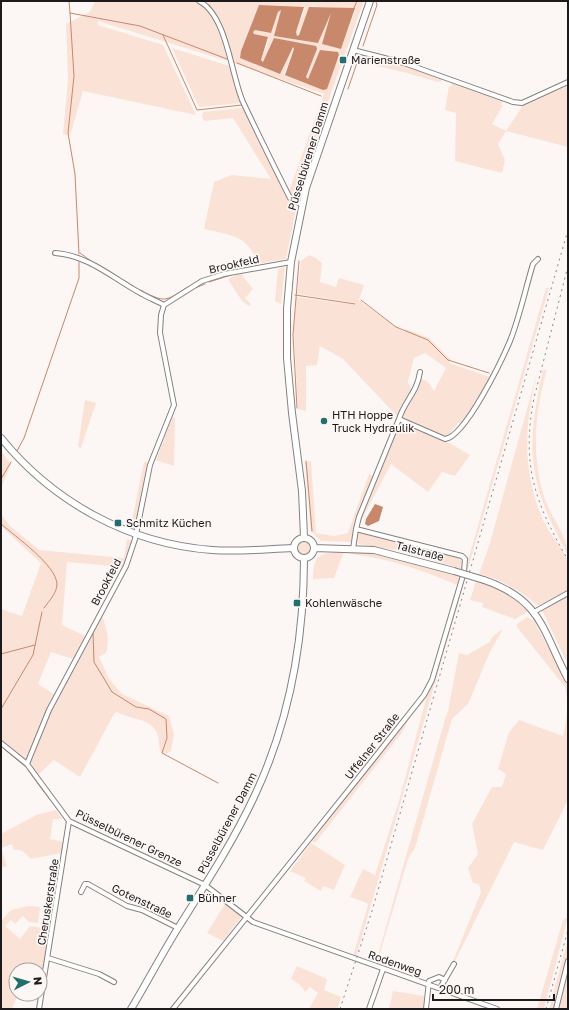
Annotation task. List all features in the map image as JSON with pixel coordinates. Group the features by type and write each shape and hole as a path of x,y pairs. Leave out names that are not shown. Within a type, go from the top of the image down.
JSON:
{"main road":[{"name":"Püsselbürener Damm","path":"304,538 302,491 287,358 287,309 291,262 302,205 314,162 370,1"},
{"path":"1,438 15,455 48,487 85,512 136,534 178,546 211,550 243,551 293,548"},
{"path":"304,538 310,540 314,548 310,556 304,558 295,554 293,548 298,539 304,538"},
{"name":"Talstraße","path":"314,548 353,549 396,554 484,580 513,592 534,612 568,678"},
{"name":"Püsselbürener Damm","path":"131,1009 205,885 254,798 274,748 283,718 298,643 304,558"}],"street":[{"path":"199,1 210,9 218,25 231,55 242,100 290,198 302,205"},
{"path":"353,50 404,63 513,102 522,102 568,82"},
{"path":"56,253 65,254 84,260 164,305"},
{"path":"399,418 446,439 451,438 457,433 480,402 510,341 533,264 538,259"},
{"name":"Brookfeld","path":"27,764 49,710 126,566 136,534 150,465 174,405 160,333 161,315 164,305 202,281 224,274 291,262"},
{"path":"353,549 356,529 401,411 418,385 420,372"},
{"name":"Uffelner Straße","path":"174,1009 424,695 435,671 466,562 462,556 356,529"},
{"path":"534,612 568,593"},
{"name":"Püsselbürener Grenze","path":"1,743 27,764 69,820 205,885 236,907 253,922 357,959"},
{"name":"Cheruskerstraße","path":"39,1009 69,820"},
{"name":"Gotenstraße","path":"81,892 85,884 88,884 127,906 142,910 178,928"},
{"path":"48,958 99,974 114,982"},
{"name":"Rodenweg","path":"357,959 497,1009"},
{"path":"556,1009 568,961"},
{"path":"440,988 454,964"},
{"path":"368,1009 384,969"},
{"name":"Rodenweg","path":"427,984 439,977 445,980"},
{"path":"426,1009 427,984"}],"shaded area":[{"path":"95,1 364,1 331,93 298,200 292,197 289,191 324,94 231,62 98,21 98,25 163,45 196,115 83,91 70,136 63,134 68,79 66,24 90,12","holes":["259,5 305,8 296,32 297,36 311,6 352,9 355,11 341,49 322,44 332,14 330,13 318,43 274,36 281,10 278,12 271,33 255,30 253,32 254,34 269,38 261,60 263,62 274,38 317,49 306,78 308,79 320,50 339,53 327,89 284,74 294,49 293,47 277,73 241,51"]},
{"path":"259,5 304,7 296,32 297,36 299,35 309,7 355,8 341,49 322,44 331,13 318,43 274,36 281,10 278,12 271,33 255,30 253,32 254,34 268,37 261,60 263,62 274,38 316,46 317,49 306,77 308,79 320,50 338,52 339,55 327,89 323,90 285,75 294,49 293,47 280,74 240,58 241,51"},
{"path":"172,48 233,67 241,103 199,107"},
{"path":"363,54 404,65 441,78 442,81 438,82 360,62"},
{"path":"452,82 503,100 501,105 503,105 492,124 506,131 498,144 505,160 502,173 455,161 456,113 445,110 449,86 451,87"},
{"path":"568,83 568,147 506,131 525,102"},
{"path":"243,108 289,200 296,209 286,259 257,264 254,254 244,242 230,235 204,229 214,182 232,175 271,179 233,118 204,121 202,117 203,112"},
{"path":"309,255 322,263 320,282 336,287 339,278 364,285 359,300 404,332 406,329 429,338 451,360 449,363 490,377 479,400 461,424 459,422 446,438 401,418 417,388 420,378 428,382 434,391 446,368 425,353 414,358 408,382 412,390 397,416 343,359 320,346 317,365 306,366 306,411 298,409 294,332 296,297 357,305 355,303 297,294 301,261"},
{"path":"285,267 281,304 275,301 278,269"},
{"path":"241,274 253,289 245,298 251,304 249,306 242,301 229,281 229,278"},
{"path":"546,288 549,288 356,957 353,956 368,905 367,903 350,897 363,869 375,875 399,801 426,699 411,716 401,734 315,843 310,840 427,692 463,581 467,561 463,556 469,557"},
{"path":"540,362 528,423 528,461 536,500 543,520 568,563 568,591 540,605 537,605 510,586 479,574 490,543"},
{"path":"543,370 547,370 539,403 537,419 536,453 538,470 546,502 566,542 568,555 545,507 538,486 534,466 532,445 534,423 537,398"},
{"path":"85,400 96,403 81,448 78,447"},
{"path":"173,416 175,418 174,466 156,460"},
{"path":"403,423 451,444 470,455 455,476 442,472 428,492 391,464 360,523 394,437 400,425"},
{"path":"1,451 11,464 1,488"},
{"path":"311,461 316,533 334,536 348,533 369,474 373,476 354,527 351,542 321,541 311,531 305,462"},
{"path":"144,462 149,462 135,526 131,525"},
{"path":"375,504 383,507 379,521 368,526 365,524 366,519"},
{"path":"1,514 9,525 39,550 124,558 127,539 133,541 123,567 67,562 62,625 85,636 73,659 51,652 38,684 55,695 47,709 27,762 1,740 1,609 22,616 41,563 6,531 1,524"},
{"path":"363,532 460,557 463,561 463,569 400,551 358,544 357,537 359,533"},
{"path":"301,541 307,541 311,545 311,551 307,555 301,555 297,551 297,545"},
{"path":"350,551 388,555 460,576 457,585 405,565 378,558 350,554"},
{"path":"344,552 334,578 313,579 313,570 317,559 320,556 329,553"},
{"path":"476,581 507,592 527,608 527,612 515,619 482,607 483,603 470,600"},
{"path":"568,596 568,665 542,610"},
{"path":"102,616 107,630 108,643 106,653 99,657 109,679 122,694 169,716 174,734 171,751 166,754 161,753 156,731 149,724 117,712 114,714 80,777 54,760 38,775 30,763 51,710"},
{"path":"527,617 534,621 568,684 568,800 543,850 514,842 455,961 453,961 481,892 479,884 473,883 468,868 478,854 472,824 492,787 502,787 506,774 498,769 509,732 519,720 563,736 567,705 565,687 517,627 517,624"},
{"path":"501,630 502,631 490,652 468,704 452,719 415,848 408,859 380,953 379,963 376,962 448,711 459,653 467,655 490,642 492,637"},
{"path":"56,810 62,819 53,819 50,839 64,842 62,853 31,859 22,851 14,850 12,844 1,848 1,834 36,815"},
{"path":"311,843 345,865 334,890 323,886 321,891 304,881 306,878 290,871"},
{"path":"1,848 7,866 1,868"},
{"path":"226,902 243,915 223,941 207,933"},
{"path":"28,906 40,907 38,923 29,922 23,916 15,924 11,920 5,926 20,939 30,926 51,929 45,962 8,962 8,1002 15,1002 12,1009 1,1009 1,921 11,910"},
{"path":"568,917 544,1009 537,1009 563,920"},
{"path":"568,939 568,955 554,1009 549,1009"},
{"path":"297,966 327,979 324,990 341,997 337,1009 309,1009 318,993 310,987 305,992 300,985 291,978"},
{"path":"568,969 568,1009 558,1009"},
{"path":"393,991 424,996 424,1008 389,1009"}],"waterway":[{"path":"69,1 70,13 140,26 227,59"},
{"path":"354,8 357,1"},
{"path":"363,46 377,5 376,2"},
{"path":"70,13 74,76 68,133 75,174 79,254"},
{"path":"163,35 197,110 242,105"},
{"path":"348,89 359,57"},
{"path":"237,63 321,96"},
{"path":"80,253 91,261"},
{"path":"297,408 293,335 299,261"},
{"path":"17,451 24,438 79,278 79,262"},
{"path":"97,264 102,267"},
{"path":"105,269 133,286"},
{"path":"209,282 231,275"},
{"path":"195,288 205,284"},
{"path":"516,330 529,284"},
{"path":"140,290 160,299 165,299 174,296 188,287"},
{"path":"295,295 355,304"},
{"path":"361,300 396,327 428,340 448,360 489,373"},
{"path":"306,461 312,531"},
{"path":"1,479 11,462"},
{"path":"1,524 43,560 55,576 57,584 56,591 44,608"},
{"path":"1,709 33,655 42,612"},
{"path":"93,633 94,662 112,692 136,707 149,709 166,719 167,738 162,753 218,783"},
{"path":"1,654 35,645"},
{"path":"4,749 26,767"},
{"path":"28,770 44,792"},
{"path":"45,793 59,811"}],"railway":[{"path":"340,1009 372,911 568,230"},
{"path":"568,266 534,398 530,422 529,444 530,464 539,501 547,520 568,560"},
{"path":"546,1009 568,930"}],"place":[{"name":"Marienstraße","path":"343,60"},
{"name":"HTH Hoppe Truck Hydraulik","path":"324,421"},
{"name":"Schmitz Küchen","path":"118,523"},
{"name":"Kohlenwäsche","path":"297,603"},
{"name":"Bühner","path":"190,898"}]}
